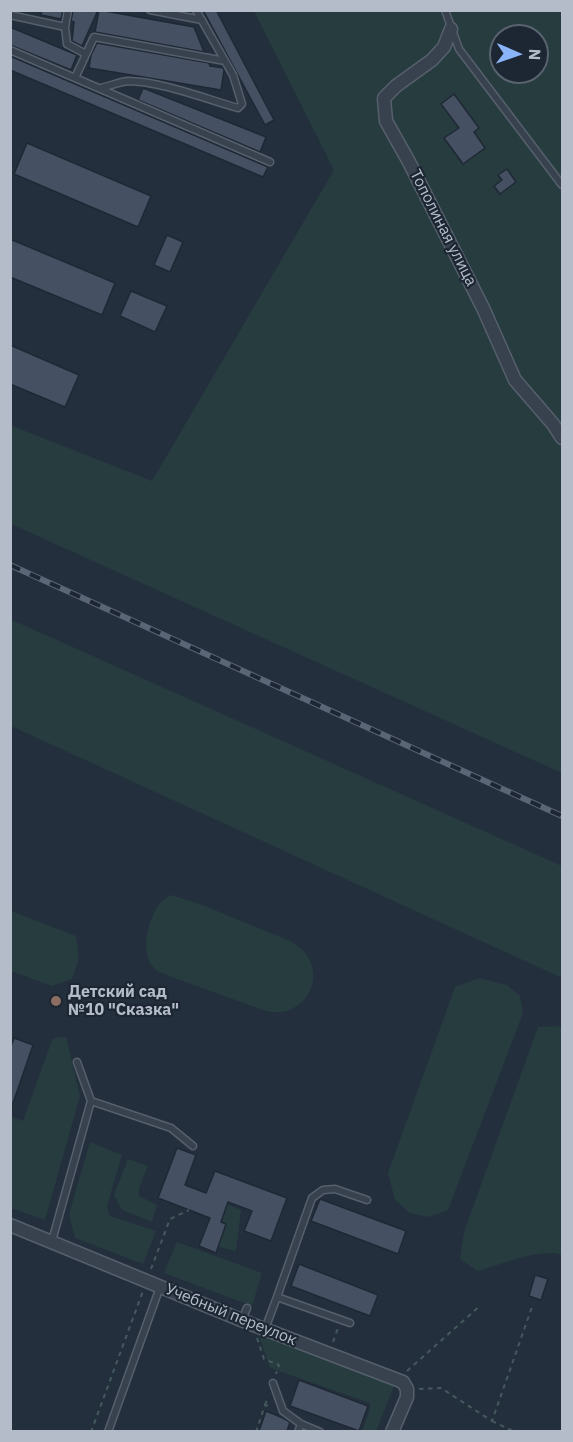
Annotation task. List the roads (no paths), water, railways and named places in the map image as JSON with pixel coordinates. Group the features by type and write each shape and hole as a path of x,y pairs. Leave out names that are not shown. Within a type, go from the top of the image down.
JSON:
{"street":[{"name":"Тополиная улица","path":"451,29 444,47 432,60 396,86 384,98 386,122 409,162 483,308 515,380 553,423 562,438"},
{"name":"Учебный переулок","path":"10,1225 242,1320 260,1331 329,1353 403,1382 407,1389 406,1397 393,1431"}],"lane":[{"path":"68,10 64,27 68,44 86,54"},
{"path":"150,10 202,20"},
{"path":"100,89 126,81 146,83 238,108 242,104 233,75 196,10"},
{"path":"445,10 459,49 562,185"},
{"path":"10,15 64,27"},
{"path":"75,78 94,37 225,61"},
{"path":"10,50 270,162"},
{"path":"52,1241 91,1101 77,1062"},
{"path":"91,1101 171,1128 193,1146"},
{"path":"260,1331 278,1297 312,1198 323,1190 335,1189 367,1200"},
{"path":"108,1431 160,1287"},
{"path":"278,1297 350,1323"},
{"path":"242,1320 247,1308"},
{"path":"273,1383 283,1411 300,1428 320,1431"}],"railway":[{"path":"10,565 562,816"}],"place":[{"name":"Детский сад №10 \"Сказка\"","path":"56,1001"}]}
